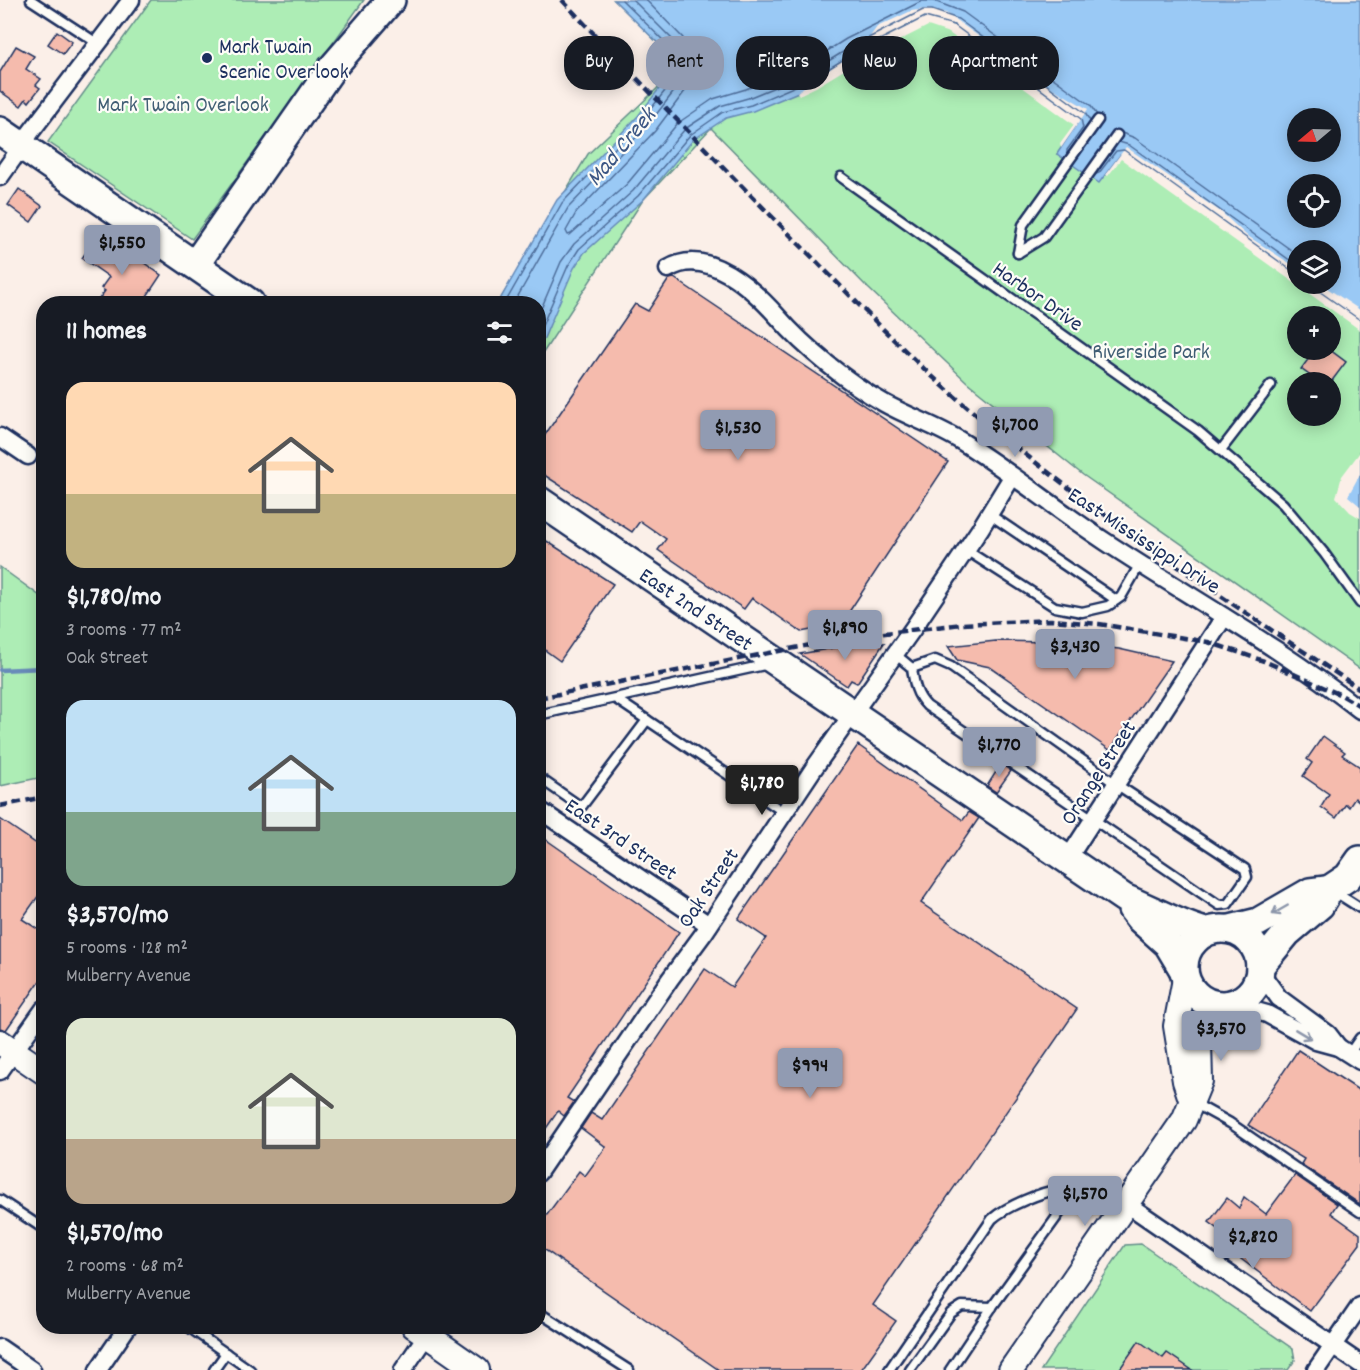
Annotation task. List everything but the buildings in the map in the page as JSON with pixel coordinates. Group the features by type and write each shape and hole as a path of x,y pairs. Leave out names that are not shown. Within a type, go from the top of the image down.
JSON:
{"main road":[{"path":"195,265 332,68 388,3"},
{"path":"0,131 195,265 231,296"},
{"name":"East 2nd Street","path":"546,509 777,662 1124,898 1174,922 1217,931"},
{"path":"1192,1102 1185,1081 1176,1026 1184,974 1184,958 1188,947 1196,938 1258,922 1310,892 1330,889 1348,877 1360,860"},
{"path":"1011,1370 1185,1120 1200,1081 1199,1041 1202,1028 1212,1016 1228,1005 1241,1000 1250,992 1256,983 1260,969 1287,933 1320,906 1330,889"},
{"name":"East 2nd Street","path":"1124,898 1139,918 1168,944 1184,974"},
{"path":"1217,931 1240,933 1249,940 1256,949 1260,969"},
{"path":"1184,974 1196,996 1205,1001 1228,1005"},
{"path":"4,1055 36,1064"},
{"path":"430,1334 477,1370"}],"street":[{"path":"0,177 30,133 131,0"},
{"name":"East Mississippi Drive","path":"668,268 687,261 704,263 751,288 795,337 861,389 960,441 1140,564 1309,672 1360,710"},
{"path":"0,437 28,456"},
{"name":"Oak Street","path":"546,1161 852,713 912,630 1012,477"},
{"name":"Orange Street","path":"1067,860 1224,617"},
{"name":"East 3rd Street","path":"546,814 709,925"},
{"path":"1260,969 1279,998 1328,1034 1349,1054"},
{"path":"1228,1005 1267,1014 1316,1041 1349,1054"},
{"path":"4,1055 36,1018"},
{"path":"1126,1204 1360,1364"},
{"path":"1316,1370 1360,1306"},
{"path":"98,1370 123,1334"},
{"path":"403,1370 421,1334"},
{"path":"0,1348 32,1370"}],"lane":[{"path":"31,0 97,43"},
{"path":"1098,120 1023,225 1018,254 1044,237 1117,135"},
{"name":"Harbor Drive","path":"841,177 1198,431 1283,504 1324,553 1360,603"},
{"path":"1221,450 1271,385"},
{"path":"989,514 1116,600"},
{"path":"966,550 1055,607 1082,612 1108,606 1121,597 1140,564"},
{"path":"894,653 912,668 919,697 927,706 1219,905 1228,904 1247,877 1245,869 1116,784 951,667 935,660 912,668"},
{"path":"546,713 777,662"},
{"path":"616,699 785,813"},
{"path":"546,783 582,806 647,720"},
{"path":"1330,889 1360,908"},
{"path":"1349,1054 1360,1038"},
{"path":"1192,1102 1230,1123 1360,1212"},
{"path":"889,1370 992,1219 1002,1210 1059,1189 1077,1189 1092,1183 1126,1204"},
{"path":"951,1370 992,1307 1077,1189"},
{"path":"0,1200 36,1224"},
{"path":"910,1370 951,1313 962,1306 992,1307"},
{"path":"546,1317 629,1370"},
{"path":"198,1334 250,1370"},
{"path":"214,1370 226,1353"}],"green space":[{"name":"Mark Twain Overlook","path":"151,0 364,0 192,239 48,142"},
{"name":"Riverside Park","path":"614,0 927,23 950,30 958,36 929,36 929,90 1032,90 1078,124 1057,154 1120,155 1287,275 1287,294 1314,294 1331,306 1287,306 1287,360 1341,360 1341,313 1360,327 1360,669 1083,475 967,382 868,288 711,128 643,200 546,348 546,296 502,296 588,154 655,90 724,90 724,36 651,36"},
{"path":"0,567 36,593 36,778 0,786"},
{"path":"1141,1244 1293,1349 1295,1360 1288,1370 1041,1370 1125,1245"}],"water":[{"path":"614,0 1360,0 1360,327 1341,314 1341,306 1330,306 1313,294 1341,294 1341,240 1287,240 1287,275 1120,155 1099,183 1057,154 1077,124 1031,90 1059,90 1059,36 958,36 950,30 927,23 904,36 842,36 842,70 830,77 830,36 736,36 736,90 803,90 753,111 726,118 693,140 643,200 584,253 574,268 546,334 546,296 502,296 557,200 638,116 658,90 724,90 724,36 651,36"},
{"path":"1360,455 1360,515 1339,497"}],"pier":[{"path":"926,9 946,13 978,36 953,36 928,26 908,36 870,36 877,27 911,11"},
{"path":"842,60 842,71 830,79 830,69"},
{"path":"800,90 810,90 799,95 797,92"},
{"path":"1026,90 1056,90 1088,109 1061,148 1060,144 1074,125"},
{"path":"1126,147 1221,212 1246,235 1287,262 1287,278 1121,159 1108,176 1105,175"},
{"path":"1310,294 1336,294 1360,310 1360,330 1341,316 1341,306 1326,306"},
{"path":"1360,452 1360,474 1348,496 1360,506 1360,518 1350,512 1336,497 1342,476"}],"waterway":[{"name":"Mad Creek","path":"0,670 36,668"}],"railway":[{"path":"562,0 880,326 959,400 1055,478 1155,551 1360,689"},
{"path":"546,696 851,637 962,624 1051,620 1099,624 1208,642 1264,661 1341,695 1360,706"},
{"path":"0,806 36,799"}],"place":[{"name":"Mark Twain Scenic Overlook","path":"207,58"}]}
